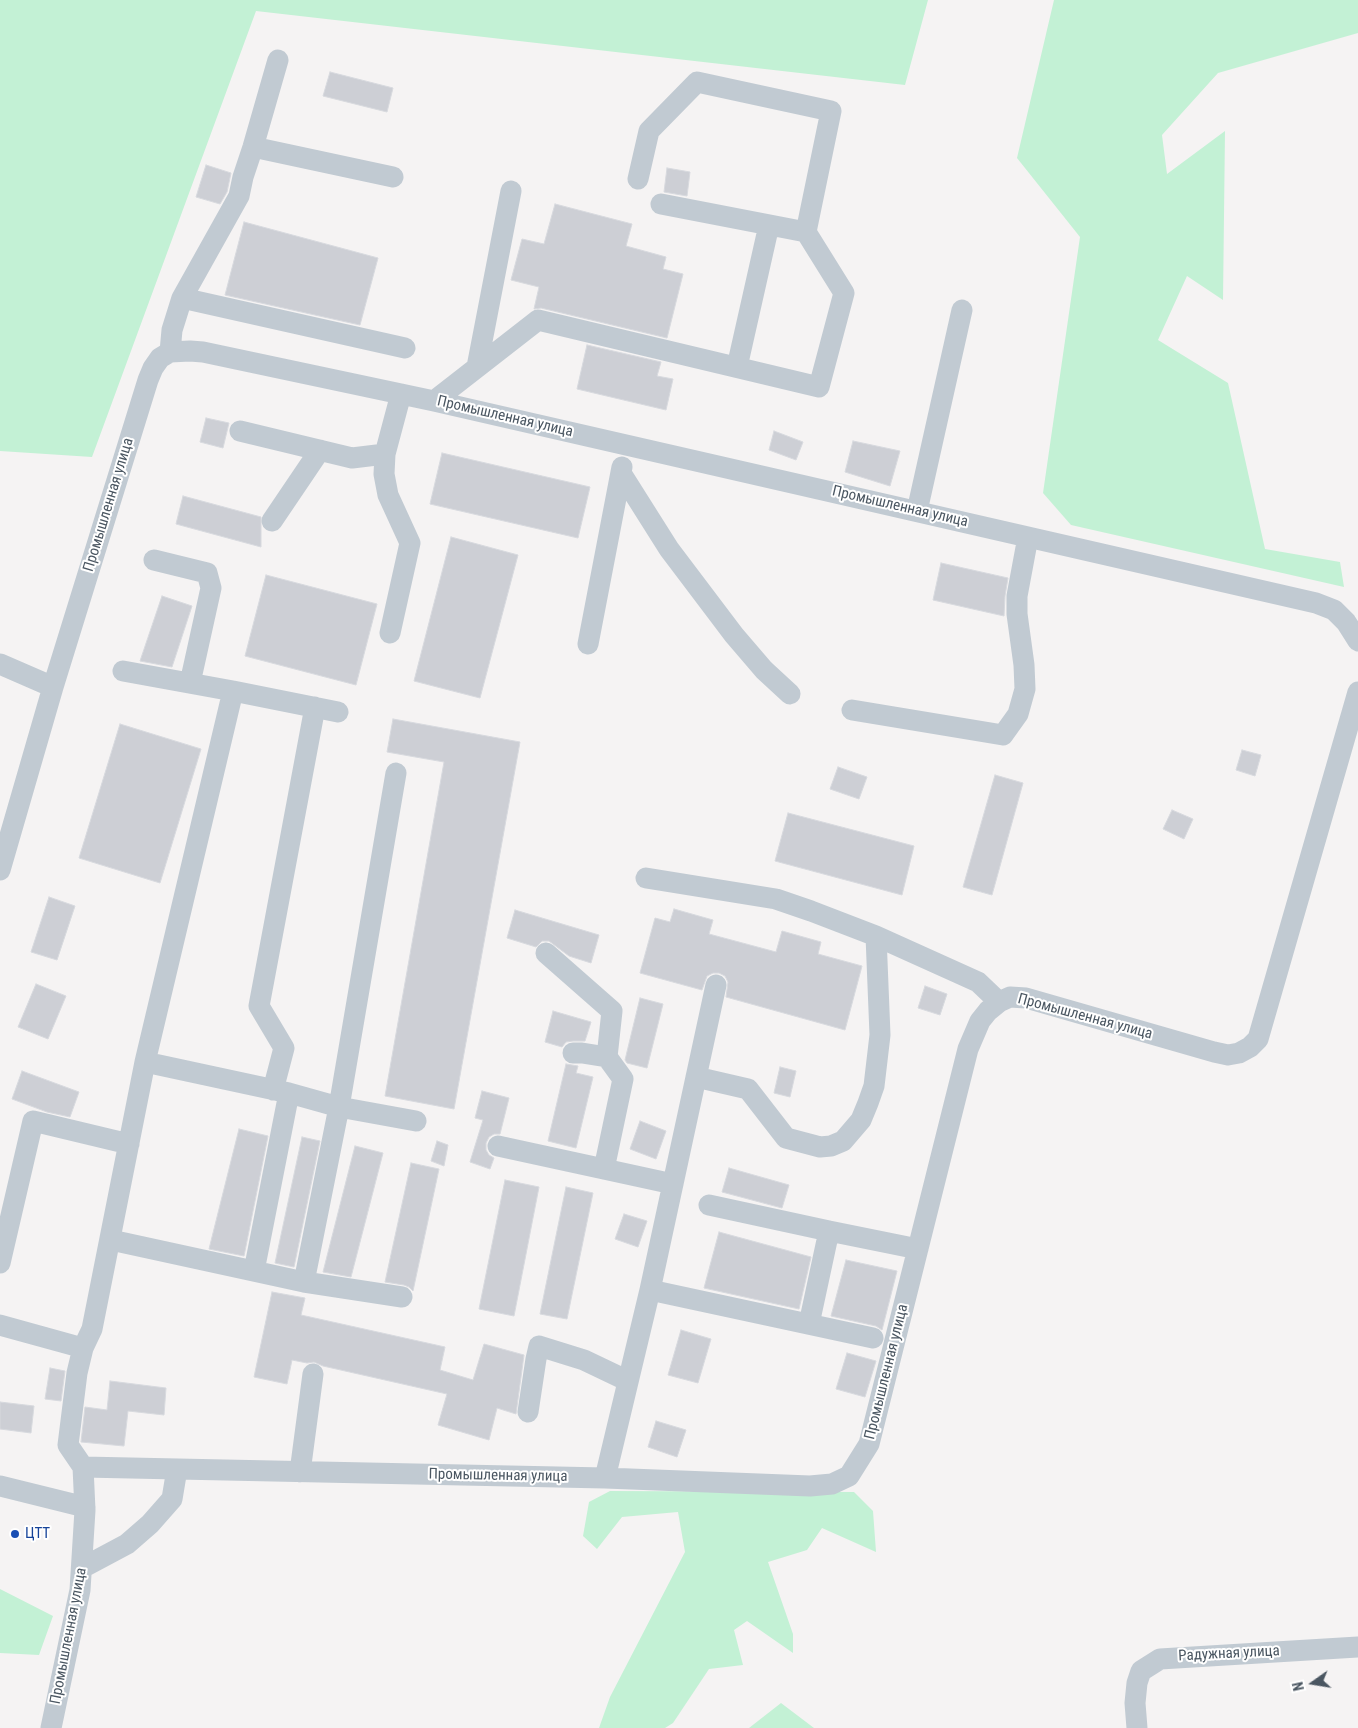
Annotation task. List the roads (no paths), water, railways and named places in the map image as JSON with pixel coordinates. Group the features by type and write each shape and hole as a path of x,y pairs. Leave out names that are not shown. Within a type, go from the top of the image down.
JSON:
{"street":[{"path":"170,352 172,330 182,298 239,196 278,60"},
{"path":"434,401 538,320 819,387 844,293 806,232 831,111 697,82 649,131 638,179"},
{"path":"253,147 393,176"},
{"path":"478,367 512,191"},
{"path":"661,204 806,232"},
{"path":"737,367 769,225"},
{"path":"182,298 405,348"},
{"path":"917,511 962,310"},
{"name":"Промышленная улица","path":"0,870 53,687 148,380 160,358 170,352 190,350 203,352 434,401 1316,603 1334,610 1346,622 1358,641"},
{"path":"390,633 410,543 388,495 384,474 385,454 401,394"},
{"path":"240,431 352,458 385,454"},
{"path":"588,644 627,444"},
{"path":"272,521 320,450"},
{"path":"621,472 670,549 734,635 764,670 790,694"},
{"path":"852,710 1003,744 1018,714 1025,690 1024,665 1017,614 1017,596 1028,537"},
{"path":"154,560 207,573 211,588 190,683"},
{"path":"0,664 53,687"},
{"path":"123,671 338,712"},
{"path":"84,1467 68,1445 77,1373 83,1348 92,1329 111,1240 144,1062 233,692"},
{"name":"Промышленная улица","path":"51,1728 74,1626 82,1568 85,1507 84,1467 605,1478 810,1486 832,1484 849,1476 869,1444 971,1043 980,1021 999,1002 1010,997 1026,998 1214,1052 1234,1054 1250,1047 1258,1038 1358,692"},
{"path":"254,1271 281,1092 284,1048 259,1006 315,707"},
{"path":"304,1282 339,1107 396,773"},
{"path":"646,878 776,899 811,910 876,936 978,982 999,1002"},
{"path":"696,1077 748,1089 786,1138 820,1147 831,1146 843,1141 860,1120 868,1103 874,1086 878,1062 880,1035 876,936"},
{"path":"546,953 612,1012 607,1057"},
{"path":"605,1478 650,1290 716,985"},
{"path":"573,1054 582,1053 607,1057 624,1079 604,1169"},
{"path":"144,1062 281,1092 339,1107 416,1121"},
{"path":"0,1263 33,1120 129,1144"},
{"path":"498,1146 673,1184"},
{"path":"709,1205 918,1249"},
{"path":"809,1324 829,1231"},
{"path":"111,1240 304,1282 402,1297"},
{"path":"650,1290 873,1338"},
{"path":"0,1325 83,1348"},
{"path":"528,1412 536,1359 540,1346 584,1360 628,1381"},
{"path":"300,1472 313,1374"},
{"path":"82,1568 127,1544 150,1524 172,1499 177,1469"},
{"path":"0,1486 85,1507"},
{"name":"Радужная улица","path":"1137,1728 1136,1683 1141,1671 1160,1659 1358,1647"}],"place":[{"name":"ЦТТ","path":"15,1534"}]}
